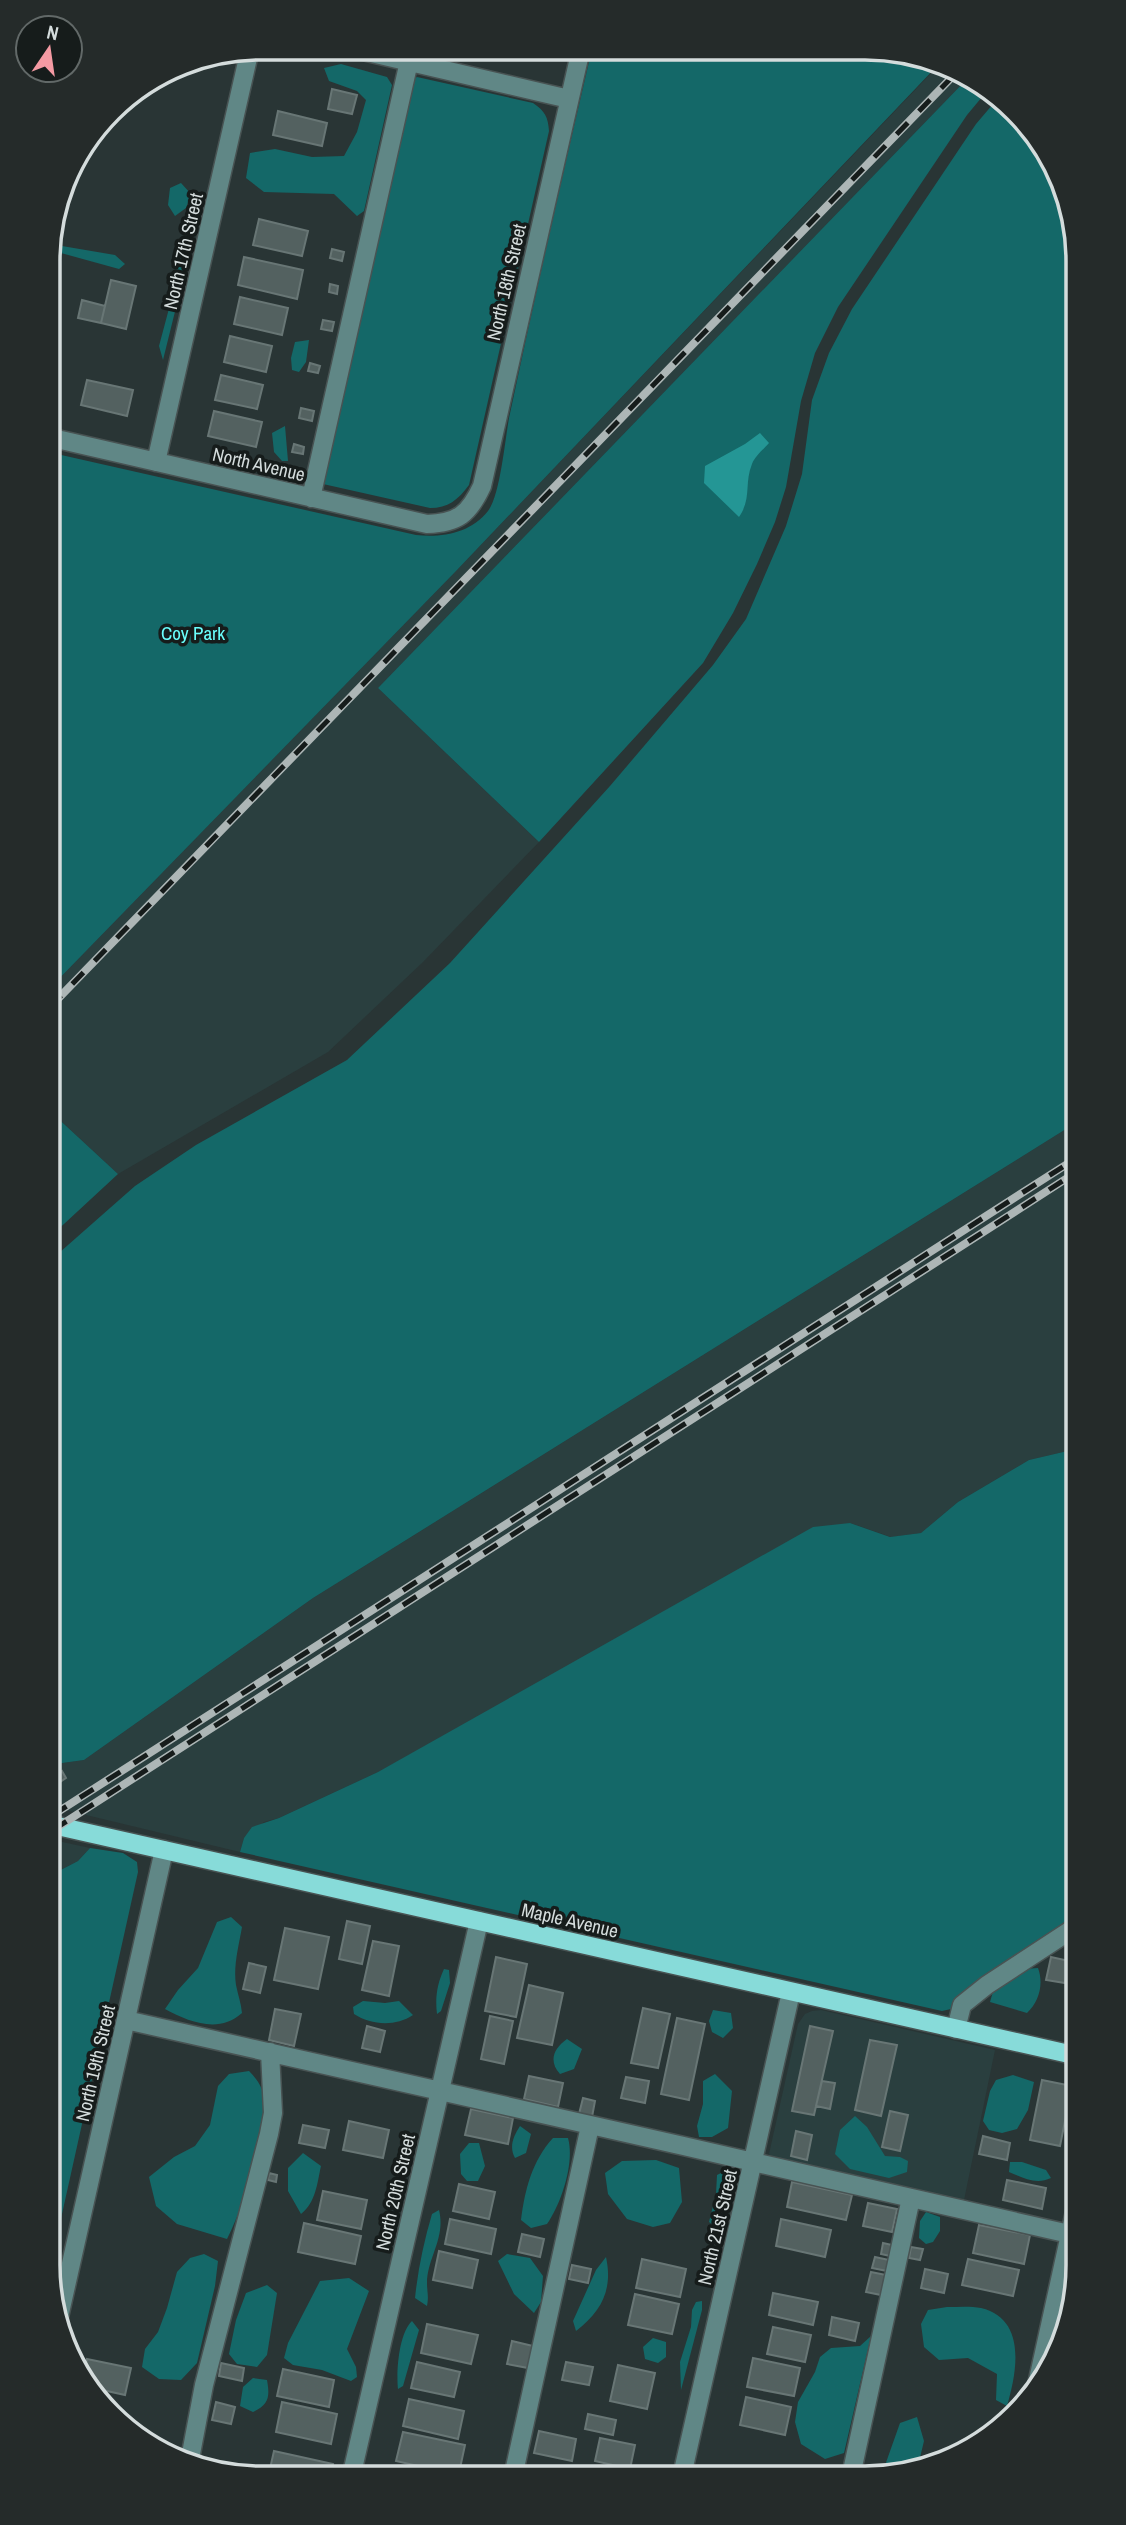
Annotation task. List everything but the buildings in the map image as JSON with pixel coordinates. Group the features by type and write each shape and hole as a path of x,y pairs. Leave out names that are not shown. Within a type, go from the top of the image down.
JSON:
{"main road":[{"name":"Maple Avenue","path":"60,1827 1066,2054"}],"street":[{"name":"North 17th Street","path":"156,462 247,60"},
{"path":"311,498 409,60"},
{"path":"428,60 569,99"},
{"name":"North 18th Street","path":"460,517 474,504 482,486 578,60"},
{"name":"North Avenue","path":"60,440 427,524 444,523 460,517"},
{"name":"North 19th Street","path":"63,2300 164,1850"},
{"name":"North 20th Street","path":"354,2466 479,1921"},
{"path":"956,2029 962,2005 987,1985 1066,1933"},
{"name":"North 21st Street","path":"684,2466 791,1992"},
{"path":"126,2020 1066,2233"},
{"path":"191,2453 204,2385 269,2134 273,2113 270,2052"},
{"path":"515,2466 590,2126"},
{"path":"853,2466 911,2198"},
{"path":"1044,2356 1066,2267"}],"shaded area":[{"path":"933,71 962,84 378,688 539,842 423,962 328,1052 118,1174 60,1120 60,978 457,570"},
{"path":"760,433 769,443 752,464 747,497 739,517 704,483 705,466"},
{"path":"1066,1129 1066,1451 1029,1460 958,1502 921,1533 891,1537 850,1523 378,1772 279,1818 264,1822 244,1838 240,1852 60,1809 60,1763 84,1760 313,1598"},
{"path":"60,1842 90,1848 78,1861 60,1870"},
{"path":"821,2010 995,2050 963,2205 771,2159 769,2154 798,2024 805,2014"}],"green space":[{"name":"Coy Park","path":"589,60 865,60 904,63 932,71 457,570 60,978 60,455 416,535 446,535 465,529 488,511 496,493 509,418"},
{"path":"341,64 387,77 392,85 364,211 357,216 334,194 264,192 246,178 250,153 275,149 312,157 344,156 357,132 366,100 357,91 329,81 324,68"},
{"path":"417,77 533,103 545,115 549,131 469,485 452,502 442,507 430,508 323,484 320,479 413,79"},
{"path":"962,84 982,97 967,115 838,307 815,353 801,401 786,487 775,522 733,613 703,663 539,842 378,688"},
{"path":"992,105 1017,128 1040,160 1051,184 1065,235 1066,1129 313,1598 84,1760 60,1763 60,1252 135,1186 196,1145 347,1060 450,963 610,786 713,665 746,619 786,526 802,474 812,400 829,353 852,309 976,124"},
{"path":"181,183 191,194 186,208 175,216 168,205 170,188"},
{"path":"62,246 115,255 125,264 119,269 61,253"},
{"path":"185,249 188,259 163,360 159,346 171,301 179,253"},
{"path":"309,340 306,362 299,372 292,370 291,358 295,342"},
{"path":"285,426 288,461 282,461 274,452 272,433"},
{"path":"60,1120 118,1174 60,1228"},
{"path":"1066,1451 1066,1929 951,2009 942,2011 240,1852 244,1838 252,1827 279,1818 378,1772 813,1527 850,1523 890,1537 921,1533 958,1502 1029,1460"},
{"path":"90,1848 123,1853 137,1862 138,1872 60,2223 60,1870 78,1861"},
{"path":"231,1917 242,1927 235,1970 242,2013 224,2023 204,2024 165,2009 198,1968 217,1922"},
{"path":"1038,1968 1039,1992 1035,2004 1027,2013 990,2002 994,1988 1025,1969"},
{"path":"444,1969 449,1970 450,1983 441,2011 437,2014 437,1991"},
{"path":"363,2001 399,2001 413,2015 391,2023 368,2020 354,2014 353,2007"},
{"path":"713,2010 731,2013 733,2028 723,2038 712,2032 709,2021"},
{"path":"567,2039 582,2049 574,2069 560,2074 554,2064 554,2055"},
{"path":"249,2071 262,2090 265,2117 252,2173 227,2239 177,2224 156,2206 149,2177 174,2157 195,2146 210,2125 218,2086 229,2074"},
{"path":"715,2074 732,2091 728,2128 712,2137 699,2137 697,2126 703,2104 703,2081"},
{"path":"1013,2075 1034,2082 1028,2110 1017,2129 1002,2133 989,2130 983,2121 990,2091 996,2080"},
{"path":"855,2116 867,2127 885,2156 900,2157 908,2161 907,2172 889,2178 850,2169 835,2154 840,2130"},
{"path":"520,2126 531,2134 526,2153 515,2158 513,2142"},
{"path":"553,2138 568,2138 568,2171 557,2206 547,2224 531,2228 521,2220 527,2186 540,2156"},
{"path":"469,2143 479,2143 485,2166 478,2181 467,2181 461,2174 460,2154"},
{"path":"303,2153 321,2166 313,2198 301,2214 288,2191 288,2168"},
{"path":"656,2160 679,2168 682,2202 670,2223 653,2227 627,2219 608,2194 605,2173 622,2161"},
{"path":"1010,2162 1022,2162 1046,2170 1051,2178 1035,2181 1009,2172"},
{"path":"725,2171 730,2180 716,2227 709,2222 716,2194 717,2175"},
{"path":"439,2210 440,2230 428,2274 427,2306 415,2298 416,2287 432,2214"},
{"path":"926,2212 940,2217 940,2231 933,2242 926,2244 919,2238 920,2221"},
{"path":"204,2254 218,2261 215,2286 197,2363 181,2380 159,2379 142,2367 145,2349 158,2332 177,2272 190,2258"},
{"path":"507,2254 530,2258 543,2276 541,2302 534,2313 514,2294 498,2261"},
{"path":"606,2257 608,2279 603,2298 593,2316 576,2331 573,2321 596,2270"},
{"path":"349,2278 369,2291 347,2349 356,2367 357,2377 351,2381 322,2370 293,2365 284,2358 288,2343 320,2281"},
{"path":"267,2285 277,2293 267,2355 257,2367 237,2364 229,2354 236,2320 246,2293"},
{"path":"702,2301 681,2390 680,2362 691,2327 692,2310 696,2302"},
{"path":"947,2307 981,2308 996,2314 1006,2323 1015,2348 1014,2378 1007,2406 996,2400 997,2374 968,2358 939,2360 924,2347 921,2324 928,2310"},
{"path":"412,2321 419,2330 403,2386 398,2389 401,2343"},
{"path":"871,2336 844,2453 825,2459 801,2444 795,2422 798,2402 820,2357 831,2348 860,2346"},
{"path":"653,2338 666,2342 666,2357 658,2363 645,2359 643,2347"},
{"path":"253,2378 267,2380 268,2391 265,2403 253,2412 240,2406 243,2387"},
{"path":"917,2417 924,2441 920,2458 885,2464 900,2423"}],"railway":[{"path":"60,997 951,79"},
{"path":"60,1811 1066,1165"},
{"path":"60,1826 1066,1179"}]}
